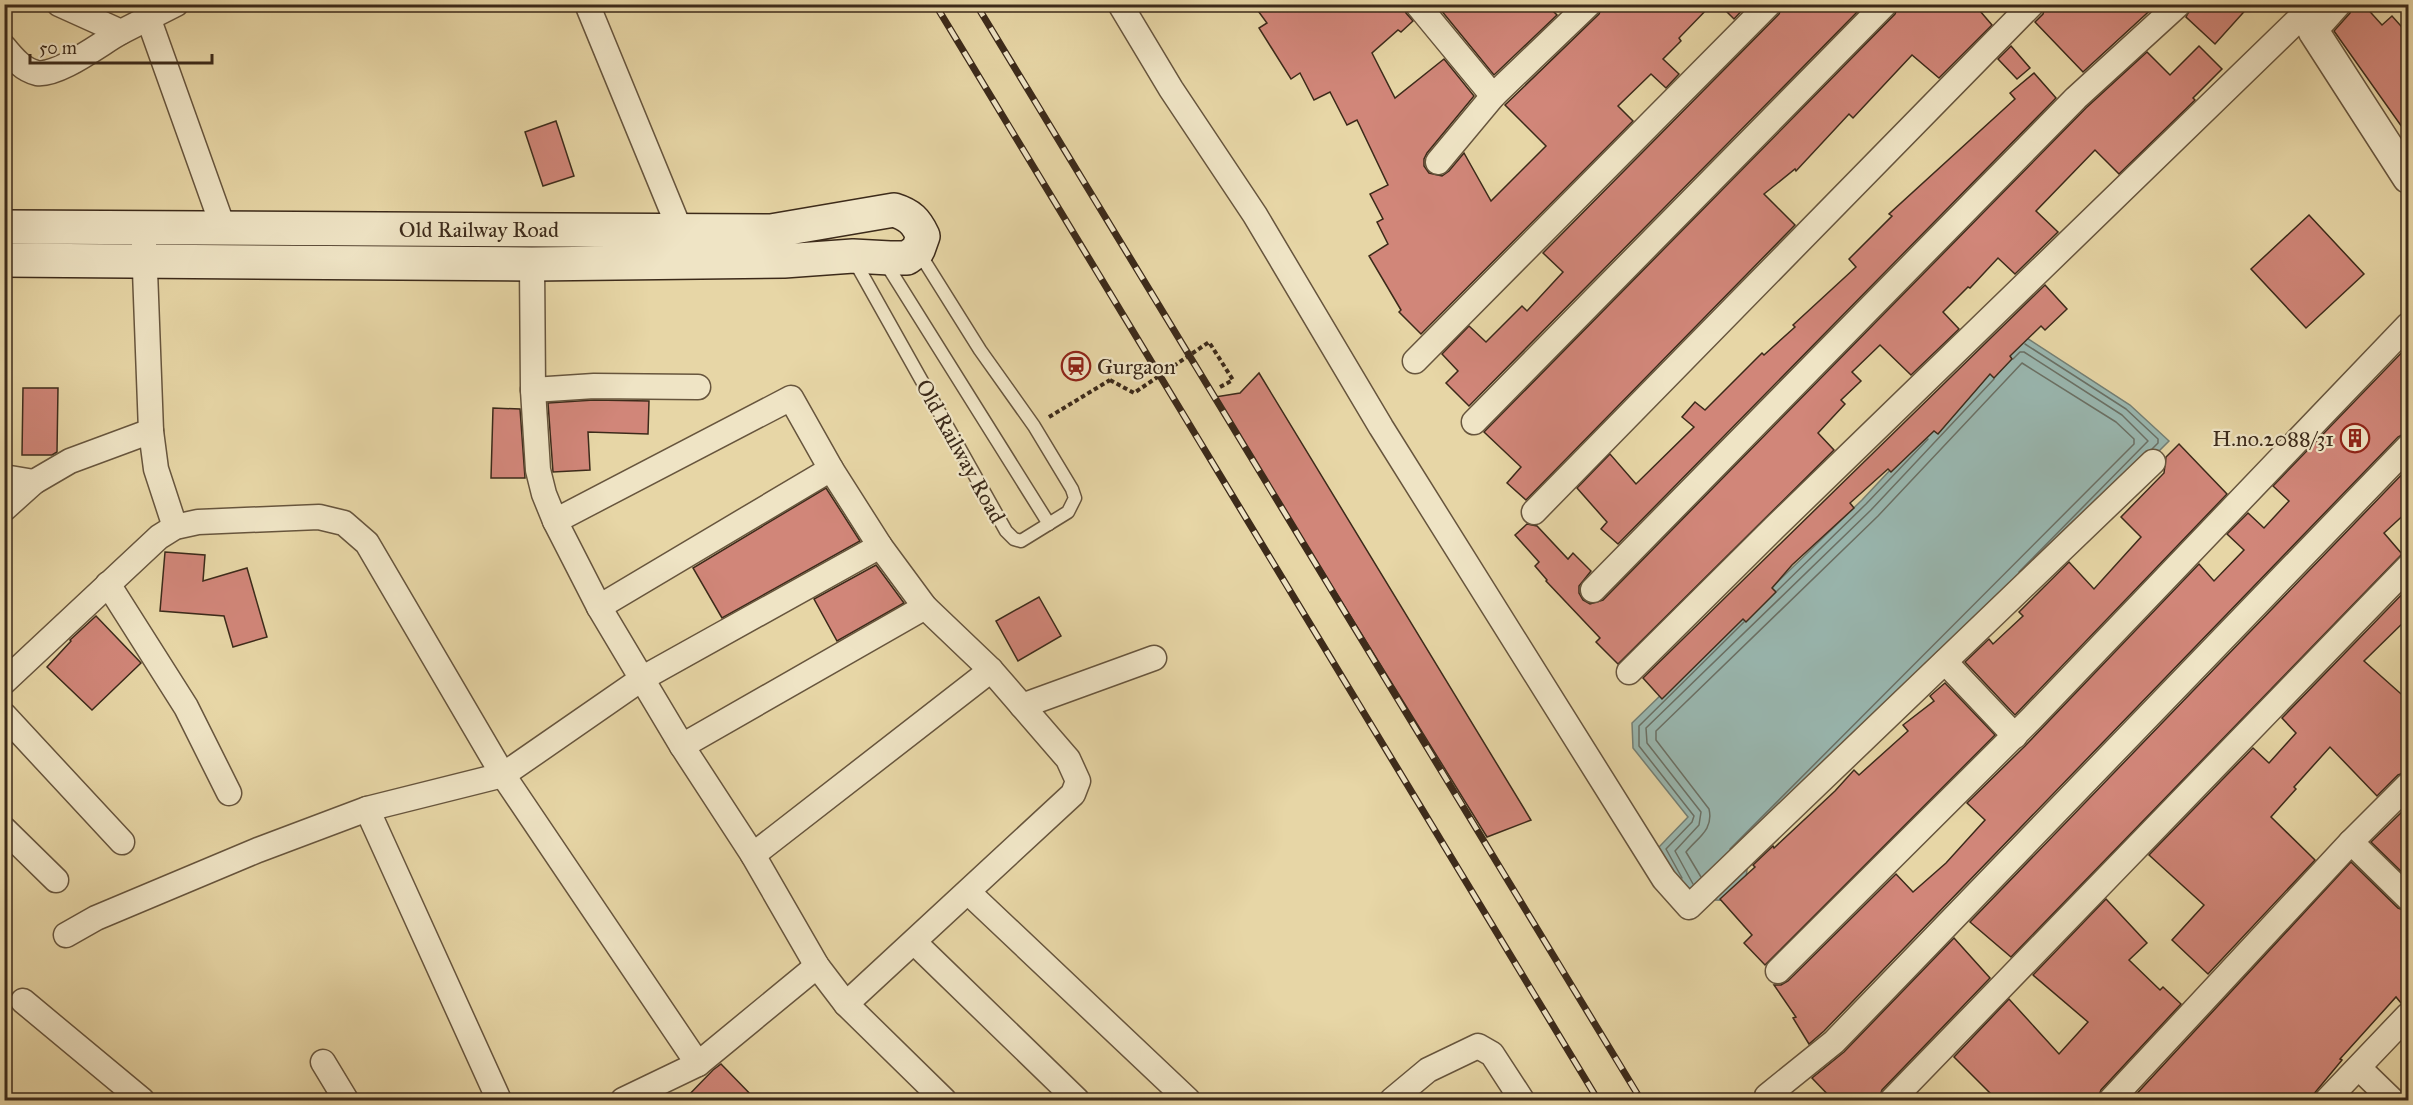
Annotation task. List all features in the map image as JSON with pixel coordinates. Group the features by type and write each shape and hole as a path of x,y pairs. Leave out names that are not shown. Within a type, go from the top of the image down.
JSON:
{"main road":[{"name":"Old Railway Road","path":"4,227 771,231 894,210 907,214 917,223 923,236 918,250 907,258 532,264 4,260"}],"street":[{"path":"59,4 121,32"},
{"path":"4,47 21,66 37,73 54,71 121,32 149,20 176,4"},
{"path":"588,4 680,230"},
{"path":"1120,4 1171,89 1260,224 1381,428 1664,879 1689,906 2153,462"},
{"path":"1417,4 1493,96"},
{"path":"1415,361 1770,4"},
{"path":"1474,422 1885,4"},
{"path":"1534,512 2032,4"},
{"path":"1593,590 2076,98 2179,4"},
{"path":"1629,672 1774,528 2307,17 2339,4"},
{"path":"1438,162 1493,96 1582,7"},
{"path":"2307,17 2409,178"},
{"path":"149,20 223,227"},
{"path":"143,228 151,431 156,470 175,526"},
{"path":"532,264 533,390 538,470 544,494 555,521 599,608 682,746 753,855 817,966 846,1004 944,1101"},
{"path":"1778,971 2014,736 2409,325"},
{"path":"533,390 594,386 698,387"},
{"path":"555,521 791,398 831,469 880,546 925,607 991,670 1068,759 1078,781 1073,794 846,1004"},
{"path":"4,509 33,482 88,453 151,431"},
{"path":"1767,1096 1834,1042 2409,447"},
{"path":"599,608 831,469"},
{"path":"4,477 33,482"},
{"path":"4,682 159,537 175,526 198,522 319,517 344,523 367,543 503,775 698,1064"},
{"path":"66,934 96,918 237,859 367,809 503,775 643,678 880,546"},
{"path":"1892,1101 2409,567"},
{"path":"108,584 186,707 229,793"},
{"path":"682,746 925,607"},
{"path":"1022,706 1154,657"},
{"path":"1945,662 2014,736"},
{"path":"753,855 991,670"},
{"path":"4,715 122,842"},
{"path":"2111,1101 2351,842 2409,785"},
{"path":"367,809 499,1101"},
{"path":"4,829 56,880"},
{"path":"2351,842 2409,897"},
{"path":"968,892 1188,1101"},
{"path":"914,942 1077,1101"},
{"path":"623,1101 698,1064 817,966"},
{"path":"23,1001 142,1101"},
{"path":"2327,1101 2409,1015"},
{"path":"1392,1101 1428,1070 1478,1046 1492,1054 1522,1101"},
{"path":"323,1062 346,1101"},
{"path":"2359,1068 2392,1101"}],"lane":[{"name":"Old Railway Road","path":"867,257 1009,536 1021,540 1068,512 1075,498 1072,489 1034,426 980,350 918,250"},
{"path":"867,257 1049,524"}],"path":[{"path":"1034,426 1110,380 1134,393 1209,342 1233,380 1220,387"}],"water":[{"path":"2019,333 2130,405 2169,441 1748,862 1743,901 1686,899 1658,848 1688,817 1633,748 1632,723 1862,500"}],"building":[{"path":"1253,4 1403,4 1406,13 1413,21 1401,32 1398,30 1372,53 1395,98 1444,59 1474,96 1427,153 1424,166 1429,173 1442,176 1464,153 1491,201 1546,146 1505,105 1599,14 1603,4 1712,4 1679,38 1681,41 1663,59 1679,74 1666,88 1651,74 1618,106 1633,121 1421,334 1399,312 1401,310 1369,256 1388,244 1377,222 1383,219 1370,194 1388,185 1357,120 1347,125 1330,92 1314,100 1300,73 1291,79 1259,28 1267,23"},
{"path":"1436,4 1546,4 1557,15 1494,75"},
{"path":"1719,4 1748,4 1734,19"},
{"path":"1783,4 1865,4 1469,406 1446,383 1458,371 1442,354 1469,326 1486,342 1522,306 1527,311 1563,272 1543,253 1779,14"},
{"path":"1899,4 1974,4 1992,25 1939,78 1912,55 1853,118 1849,114 1796,171 1795,169 1764,194 1795,225 1526,500 1507,483 1521,467 1484,432 1895,14"},
{"path":"2046,4 2157,4 2083,72 2035,22 2043,14"},
{"path":"2193,4 2251,4 2215,44 2186,17"},
{"path":"2353,4 2363,4 2382,25 2392,16 2409,35 2409,137 2334,31 2350,13"},
{"path":"2011,46 2030,68 2017,79 1998,59"},
{"path":"2199,46 2222,69 2193,98 2195,100 2119,174 2095,150 2036,211 2058,232 2015,274 1998,258 1970,288 1968,287 1943,312 1959,329 1911,375 1880,345 1852,372 1861,381 1841,400 1845,404 1818,433 1834,450 1618,664 1596,642 1600,638 1546,581 1535,566 1539,562 1515,535 1527,524 1537,526 1568,559 1573,553 1591,571 1579,586 1579,593 1583,600 1590,604 1603,600 2086,108 2147,52 2170,75"},
{"path":"2034,73 2056,98 1618,544 1601,529 1607,522 1577,488 1610,454 1636,484 1694,427 1682,417 1695,402 1705,410 1762,353 1764,355 1795,327 1793,325 1856,267 1849,259 1892,216 1889,214 2015,99 2010,93"},
{"path":"556,121 574,176 543,186 525,132"},
{"path":"2309,215 2364,274 2306,328 2251,269"},
{"path":"2045,285 2067,309 2045,330 2041,326 2010,356 2012,359 1994,378 1990,374 1938,434 1934,431 1891,472 1888,469 1850,503 1854,508 1792,565 1772,588 1776,592 1746,622 1743,619 1662,699 1643,678"},
{"path":"2409,345 2409,431 2398,437 1809,1044 1793,1018 1796,1017 1774,985 1781,985 1788,981 1896,874 1913,892 1946,863 1985,820 1967,803 2025,746 2199,564 2214,581 2244,550 2227,534 2248,513 2264,528 2289,501 2273,486"},
{"path":"1259,373 1531,820 1487,837 1215,397 1240,393"},
{"path":"23,388 58,388 57,452 52,455 22,455"},
{"path":"594,400 649,401 648,434 588,432 590,470 553,472 548,403"},
{"path":"493,408 520,409 525,478 491,478"},
{"path":"2179,444 2227,494 2015,715 1965,662 1989,639 1993,644 2023,616 2019,612 2069,562 2094,589 2141,537 2121,517 2164,473 2166,457"},
{"path":"2409,467 2409,510 2384,533 2402,554 2011,957 1970,922"},
{"path":"826,488 860,541 722,618 693,568"},
{"path":"165,552 205,555 203,581 247,568 267,637 233,647 224,616 160,611"},
{"path":"876,565 904,603 837,641 814,599"},
{"path":"2409,587 2409,617 2364,661 2409,701 2409,771 2398,775 2377,796 2330,747 2271,817 2315,860 2208,974 2172,940 2204,905 2149,855 2253,748 2269,763 2296,733 2282,718"},
{"path":"1039,597 1061,636 1018,661 996,621"},
{"path":"96,616 141,663 92,710 47,667 70,640"},
{"path":"1945,683 1995,735 1765,965 1744,943 1752,935 1720,899 1755,867 1753,865 1773,846 1774,848 1835,791 1854,770 1859,775 1908,731 1903,725 1934,701 1930,696"},
{"path":"2409,805 2409,879 2371,842"},
{"path":"2351,862 2398,908 2409,912 2409,1001 2401,1003 2396,997 2340,1059 2342,1060 2308,1101 2130,1101"},
{"path":"2106,899 2147,943 2129,960 2160,990 2163,987 2181,1004 2101,1090 2097,1101 1998,1101 1954,1057 2009,999 2059,1054 2088,1022 2033,975"},
{"path":"1954,938 1990,978 1882,1090 1878,1101 1834,1101 1812,1078 1844,1052"},
{"path":"721,1064 757,1101 683,1101 713,1070"}],"railway":[{"path":"935,4 1598,1100"},
{"path":"976,4 1641,1100"}],"place":[{"name":"Gurgaon","path":"1076,366"},
{"name":"H.no.2088/31","path":"2355,438"}]}
